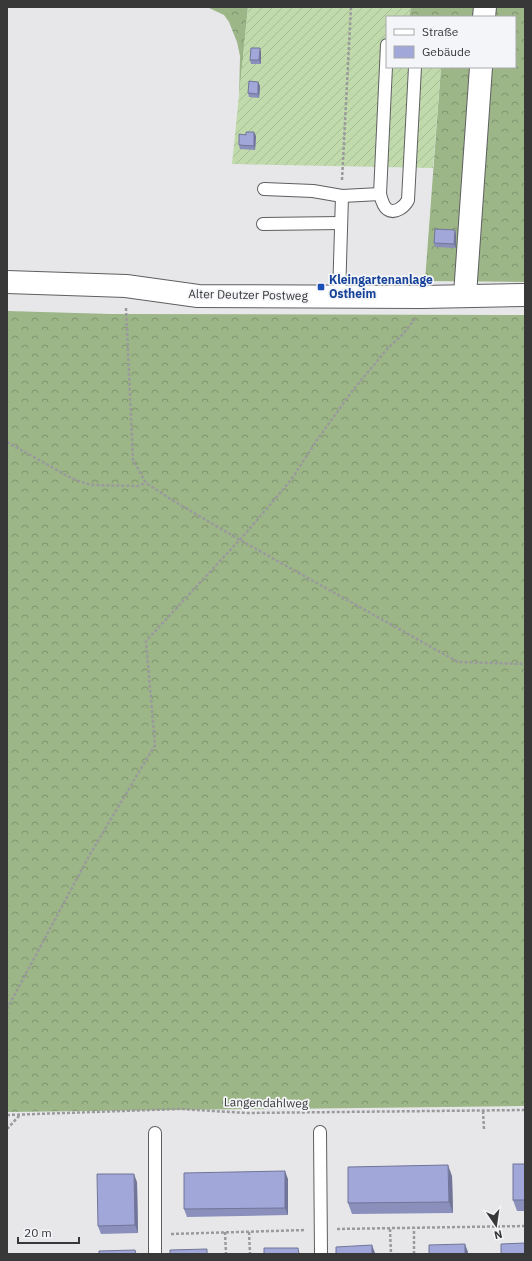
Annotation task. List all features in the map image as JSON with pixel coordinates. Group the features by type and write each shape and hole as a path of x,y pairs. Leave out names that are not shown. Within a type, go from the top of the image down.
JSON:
{"street":[{"path":"465,295 481,68"},
{"name":"Alter Deutzer Postweg","path":"7,282 126,286 198,296 422,297 525,295"}],"lane":[{"path":"386,66 380,194 388,210 397,210 404,207 408,200 414,68"},
{"path":"264,189 313,191 342,196 380,194"},
{"path":"339,296 342,196"},
{"path":"263,224 341,223"},
{"path":"320,1132 321,1254"},
{"path":"155,1254 156,1133"}],"path":[{"path":"342,196 342,165 351,7"},
{"path":"125,302 133,460 146,483 240,540 458,662 525,664"},
{"path":"7,1009 89,856 155,746 146,641 240,540 291,480 317,440 353,390 388,348 402,335 417,315"},
{"path":"7,442 73,478 91,486 138,486 146,483"},
{"name":"Langendahlweg","path":"7,1115 180,1109 247,1113 525,1110"},
{"path":"483,1110 484,1130"},
{"path":"7,1129 20,1114"},
{"path":"154,1234 525,1226"},
{"path":"390,1228 391,1254"},
{"path":"414,1228 414,1254"},
{"path":"225,1232 226,1254"},
{"path":"249,1232 250,1254"}],"green space":[{"path":"207,7 248,7 239,99 240,56 237,42 229,22 224,15"},
{"path":"248,7 411,7 409,16 386,16 386,68 441,68 433,168 232,164"},
{"path":"411,7 525,7 525,282 425,281 441,68 516,68 516,16 409,16"},
{"path":"7,311 111,314 525,315 525,1106 7,1112"}],"building":[{"path":"251,48 260,48 259,60 250,60"},
{"path":"249,81 258,82 258,94 248,93"},
{"path":"246,132 254,132 254,146 239,145 239,134 246,135"},
{"path":"435,229 455,230 454,244 434,243"},
{"path":"513,1164 525,1164 525,1200 513,1200"},
{"path":"448,1165 449,1202 348,1203 348,1167"},
{"path":"285,1171 285,1208 184,1209 184,1173"},
{"path":"97,1174 134,1174 135,1225 98,1226"},
{"path":"525,1243 525,1254 501,1254 501,1244"},
{"path":"465,1244 465,1254 429,1254 429,1245"},
{"path":"372,1245 372,1254 336,1254 336,1247"},
{"path":"264,1248 298,1248 299,1254 264,1254"},
{"path":"207,1249 207,1254 170,1254 170,1250"},
{"path":"135,1250 136,1254 99,1254 99,1251"}],"place":[{"name":"Kleingartenanlage Ostheim","path":"321,287"}]}
